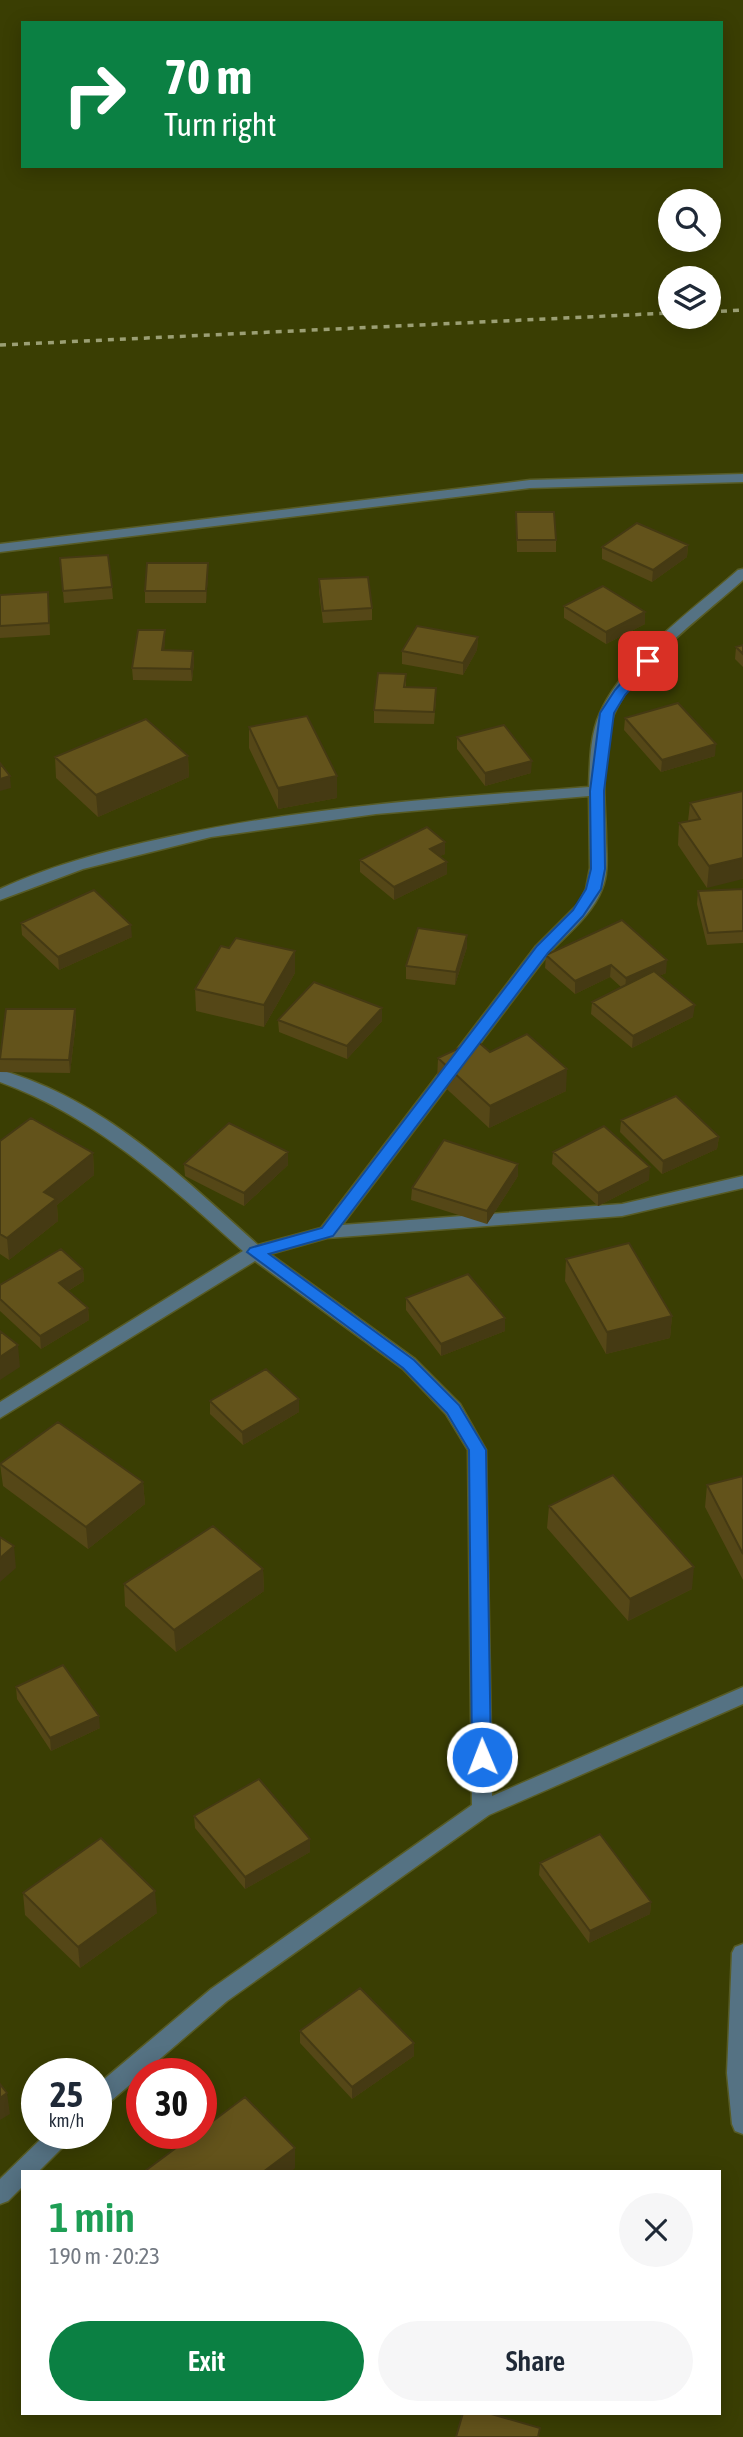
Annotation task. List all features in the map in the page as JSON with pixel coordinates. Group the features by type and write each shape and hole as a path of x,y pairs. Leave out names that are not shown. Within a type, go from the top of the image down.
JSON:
{"street":[{"path":"0,548 530,485 743,478"},
{"path":"327,1232 542,950 578,913 594,889 598,869 597,791 607,713 619,693 662,645 743,573"},
{"path":"0,895 101,858 213,831 387,807 597,791"},
{"path":"0,1076 55,1097 113,1129 255,1252 409,1364 453,1409 477,1450 482,1809"},
{"path":"0,1411 255,1252 327,1232 622,1210 743,1182"},
{"path":"112,2087 219,1995 482,1809 743,1695"},
{"path":"743,1953 738,2073 743,2124"},
{"path":"24,2170 45,2149"},
{"path":"0,2193 21,2173"}],"building":[{"path":"516,512 554,512 556,540 517,540"},
{"path":"637,523 688,545 653,570 602,547"},
{"path":"108,555 112,587 63,591 60,558"},
{"path":"147,563 208,563 206,591 145,591"},
{"path":"368,577 372,608 323,611 319,579"},
{"path":"603,586 645,612 606,632 564,606"},
{"path":"48,592 49,623 0,626 0,595"},
{"path":"417,626 478,637 463,663 402,651"},
{"path":"138,630 165,630 162,650 193,651 191,669 132,668"},
{"path":"743,645 743,654 736,647"},
{"path":"378,673 406,674 404,687 436,688 434,712 374,710"},
{"path":"678,703 716,744 662,760 625,718"},
{"path":"307,716 337,776 278,788 249,727"},
{"path":"146,719 188,756 96,795 55,757"},
{"path":"504,725 532,761 485,773 457,737"},
{"path":"0,763 10,776 0,779"},
{"path":"743,791 743,858 709,866 679,823 700,819 690,803"},
{"path":"427,827 445,842 430,849 447,862 394,887 360,860"},
{"path":"743,889 743,931 708,933 698,891"},
{"path":"94,890 131,925 58,957 21,923"},
{"path":"622,920 667,960 626,978 611,965 575,981 546,955"},
{"path":"418,928 467,935 456,972 406,966"},
{"path":"236,938 295,951 264,1005 195,989 221,946 229,948"},
{"path":"654,971 695,1005 633,1036 592,1002"},
{"path":"314,982 382,1008 347,1046 278,1020"},
{"path":"6,1009 75,1009 69,1060 0,1059"},
{"path":"527,1034 567,1069 490,1106 438,1058 476,1040 490,1052"},
{"path":"676,1096 719,1137 663,1161 621,1120"},
{"path":"31,1118 93,1153 44,1192 56,1199 7,1238 0,1234 0,1141"},
{"path":"229,1123 288,1152 244,1193 184,1164"},
{"path":"604,1126 650,1167 598,1193 553,1152"},
{"path":"444,1140 518,1164 487,1211 412,1188"},
{"path":"629,1243 672,1316 607,1332 566,1259"},
{"path":"61,1249 83,1269 59,1283 88,1308 40,1336 0,1299 0,1285"},
{"path":"468,1274 505,1318 441,1344 406,1298"},
{"path":"0,1331 18,1345 0,1357"},
{"path":"266,1369 299,1399 242,1432 210,1401"},
{"path":"58,1422 143,1482 86,1527 0,1464"},
{"path":"613,1475 694,1567 630,1599 549,1506"},
{"path":"743,1476 743,1554 707,1485"},
{"path":"213,1526 263,1569 174,1630 124,1584"},
{"path":"0,1537 14,1546 0,1558"},
{"path":"63,1665 99,1716 50,1738 16,1687"},
{"path":"259,1779 310,1839 245,1877 194,1816"},
{"path":"600,1834 651,1902 590,1931 540,1863"},
{"path":"101,1838 155,1891 78,1947 23,1893"},
{"path":"360,1988 414,2043 352,2087 300,2031"},
{"path":"0,2084 7,2093 0,2098"},
{"path":"245,2097 295,2148 266,2170 146,2170 175,2149 217,2149 217,2118"},
{"path":"462,2415 495,2415 540,2428 538,2437 456,2437"}],"railway":[{"path":"721,311 743,310"},
{"path":"0,345 658,314"}],"route":[{"path":"482,1757 477,1450 453,1409 409,1364 255,1252 327,1232 542,950 578,913 594,889 598,869 597,791 601,738 607,713 619,693 648,661"}]}
